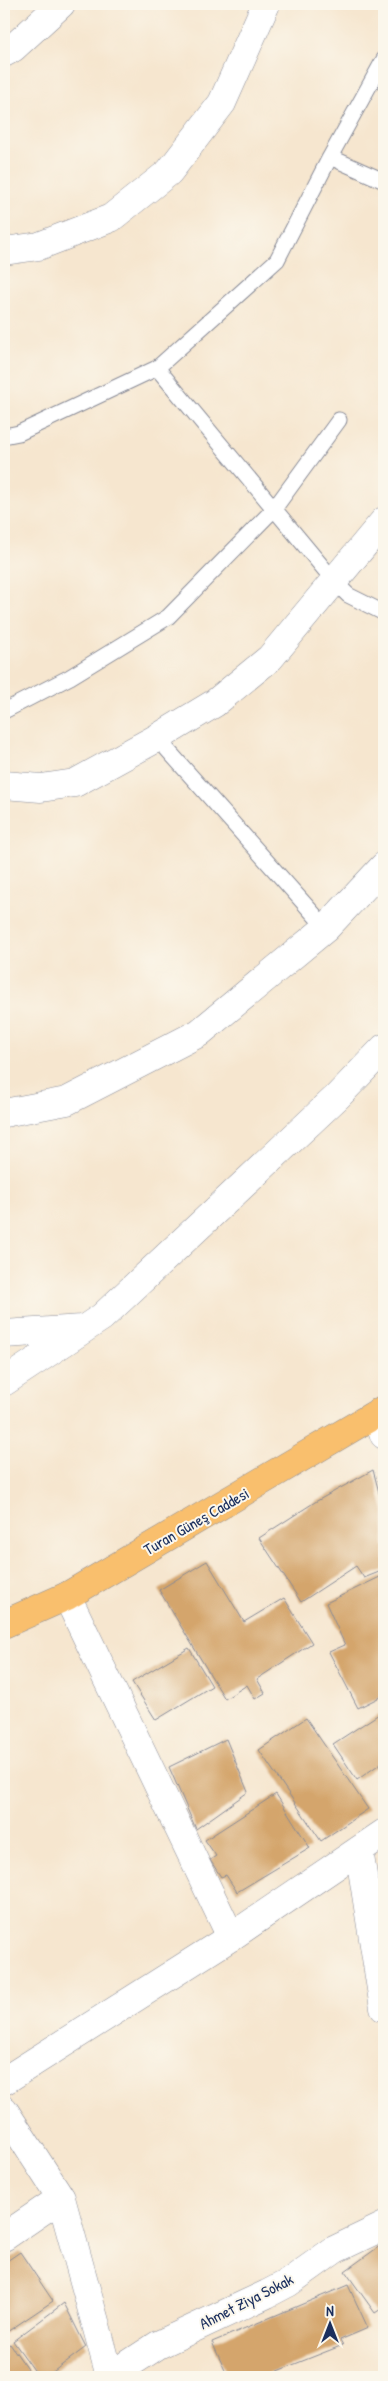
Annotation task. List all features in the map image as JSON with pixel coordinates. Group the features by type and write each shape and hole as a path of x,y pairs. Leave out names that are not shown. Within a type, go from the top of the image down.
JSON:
{"main road":[{"name":"Turan Güneş Caddesi","path":"4,1624 67,1596 382,1419"}],"street":[{"path":"4,53 13,48 61,4"},
{"path":"4,251 39,246 111,218 169,172 222,103 266,4"},
{"path":"4,802 42,788 75,782 157,738 215,703 270,658 384,521"},
{"path":"4,784 42,788"},
{"path":"4,1113 67,1100 199,1033 326,928 384,866"},
{"path":"4,1382 102,1317 338,1096 384,1048"},
{"path":"4,1334 82,1329"},
{"path":"67,1596 231,1937"},
{"path":"4,2081 231,1937 384,1833"},
{"path":"359,1850 384,2008"},
{"path":"4,2110 60,2198 110,2376"},
{"path":"4,2237 60,2198"},
{"name":"Ahmet Ziya Sokak","path":"110,2376 158,2345 267,2294 334,2250 384,2226"}],"lane":[{"path":"4,436 19,433 158,368 277,260 330,157 384,59"},
{"path":"330,157 384,181"},
{"path":"158,368 335,582 348,595 384,613"},
{"path":"4,711 70,677 168,617 274,509 339,420"},
{"path":"157,738 326,928"}],"building":[{"path":"373,1470 384,1511 384,1570 364,1578 356,1566 301,1602 259,1538 315,1502"},
{"path":"207,1561 244,1622 284,1598 312,1643 257,1679 265,1693 255,1699 247,1685 225,1699 159,1590"},
{"path":"384,1575 384,1695 358,1708 329,1652 345,1645 326,1603"},
{"path":"189,1648 212,1686 156,1720 132,1682"},
{"path":"379,1714 384,1721 384,1761 357,1780 333,1744"},
{"path":"306,1718 368,1809 321,1841 259,1750"},
{"path":"226,1739 248,1792 196,1829 169,1767"},
{"path":"276,1794 310,1848 237,1892 226,1875 221,1877 210,1860 216,1856 205,1840"},
{"path":"384,2243 384,2307 375,2313 345,2271"},
{"path":"20,2252 53,2301 4,2334 4,2263"},
{"path":"348,2285 368,2328 340,2340 343,2345 262,2377 228,2377 212,2342"},
{"path":"64,2303 86,2347 46,2377 39,2377 13,2341"},
{"path":"10,2344 33,2377 4,2377 4,2348"},
{"path":"196,2372 199,2377 189,2377"}]}
